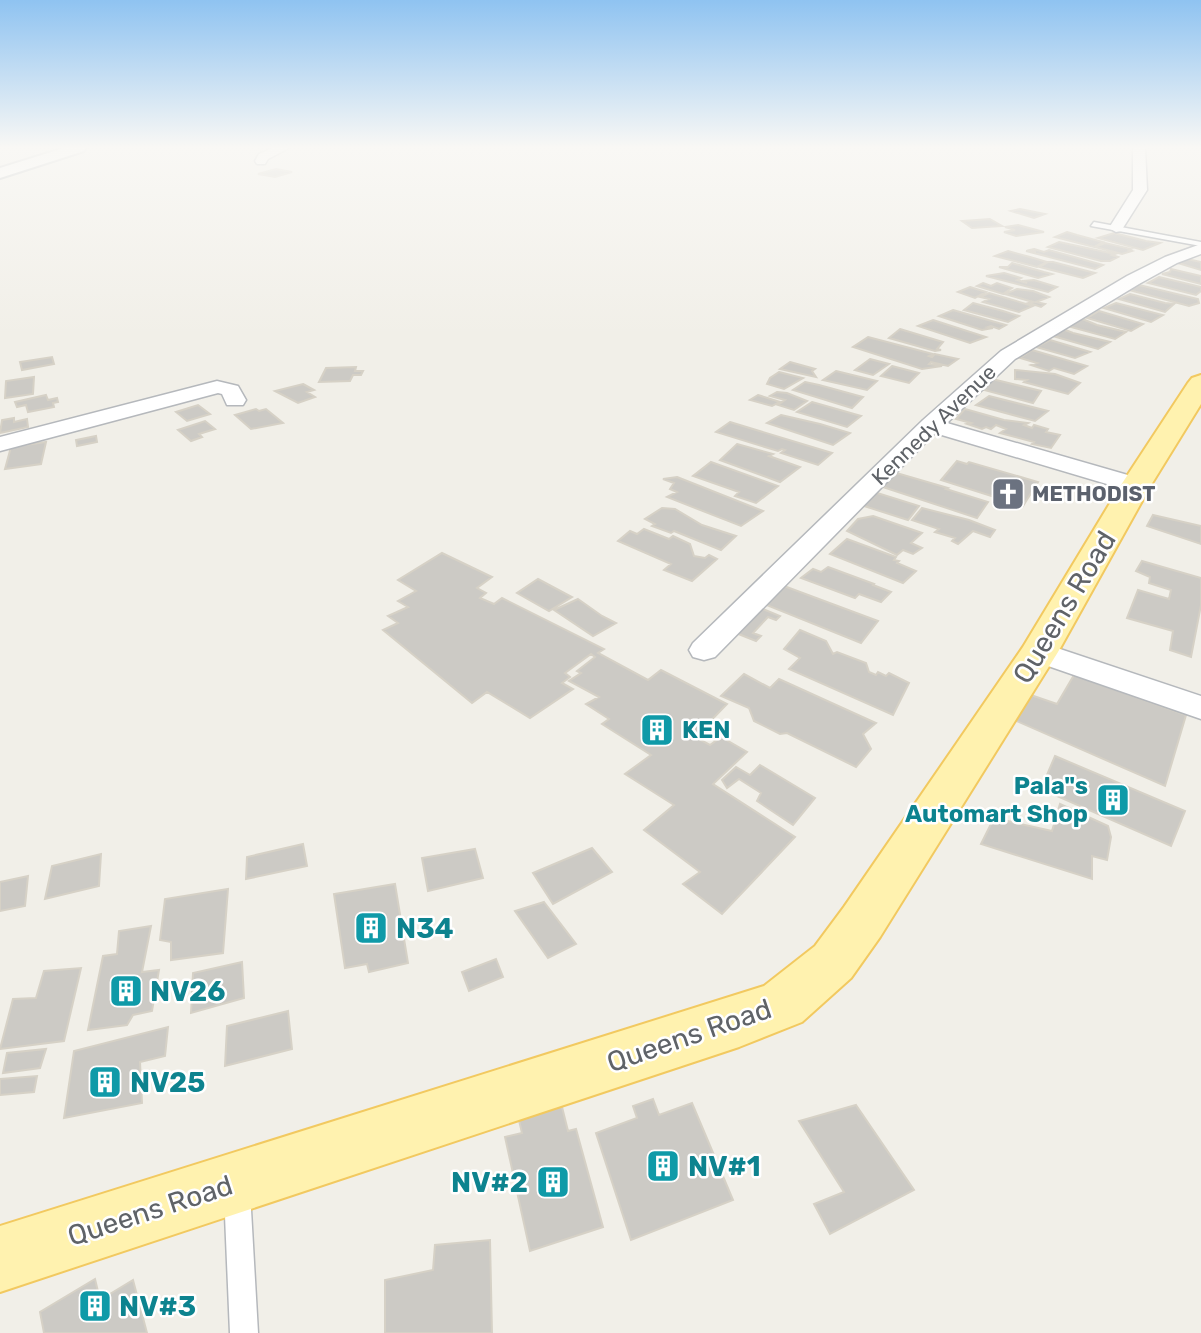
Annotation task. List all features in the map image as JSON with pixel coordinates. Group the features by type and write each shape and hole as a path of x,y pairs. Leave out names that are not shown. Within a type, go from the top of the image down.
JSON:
{"main road":[{"name":"Queens Road","path":"0,1259 739,1021 783,1004 833,962 855,932 1039,652 1136,485 1201,383"}],"street":[{"path":"1116,228 1127,210"},
{"name":"Kennedy Avenue","path":"704,650 930,425 1008,355 1133,280 1201,247"},
{"path":"0,444 217,387 231,390 234,400"},
{"path":"930,425 1136,485"},
{"path":"1039,652 1201,708"}],"lane":[{"path":"1094,224 1201,247"},
{"path":"236,1182 244,1333"}],"building":[{"path":"1026,210 1045,214 1034,218 1011,211"},
{"path":"990,219 1002,226 972,228 962,221"},
{"path":"1018,225 1044,232 1016,236 1004,232 1015,230 1005,227"},
{"path":"1067,232 1103,242 1094,247 1055,237"},
{"path":"1114,233 1160,243 1143,250 1098,238"},
{"path":"1059,242 1115,254 1112,255 1118,257 1101,261 1048,247"},
{"path":"1105,243 1132,251 1122,254 1095,247"},
{"path":"1030,250 1044,252 1049,250 1103,265 1095,269 1026,251 1036,252"},
{"path":"1008,251 1047,262 1037,267 995,256"},
{"path":"1187,259 1201,262 1201,270 1178,263"},
{"path":"1048,262 1095,273 1083,278 1040,267"},
{"path":"1012,263 1052,274 1038,278 999,267 1008,267"},
{"path":"1171,269 1201,276 1201,284 1162,274 1170,272"},
{"path":"1004,273 1021,278 1017,280 1027,283 1022,281 1034,280 1057,287 1048,292 986,276"},
{"path":"1159,277 1201,287 1201,291 1196,295 1148,283"},
{"path":"983,283 991,286 997,283 1012,288 1003,294 977,286"},
{"path":"1139,285 1198,299 1199,303 1189,306 1129,290"},
{"path":"970,287 986,292 975,298 958,292"},
{"path":"1017,289 1049,297 1036,302 1045,304 1041,307 1005,294"},
{"path":"989,293 1033,306 1019,312 983,302 989,299 980,297"},
{"path":"1130,294 1174,304 1165,312 1119,299"},
{"path":"973,303 1019,316 1008,322 964,310"},
{"path":"1116,303 1163,315 1151,322 1104,308"},
{"path":"953,310 1006,325 999,329 991,326 988,327 993,328 982,330 939,316"},
{"path":"1099,311 1143,324 1131,331 1087,318"},
{"path":"1080,318 1126,332 1115,339 1067,326"},
{"path":"933,320 986,337 970,343 918,326"},
{"path":"900,329 943,342 937,349 941,350 935,351 889,338"},
{"path":"1063,329 1110,342 1098,349 1053,336"},
{"path":"868,337 933,354 929,356 932,357 935,354 958,359 948,366 931,362 929,364 942,366 922,369 853,347"},
{"path":"1050,340 1090,352 1075,358 1036,347"},
{"path":"1032,350 1087,366 1074,374 1054,368 1049,371 1031,365 1037,363 1020,358"},
{"path":"52,357 54,364 22,370 20,362"},
{"path":"870,359 889,364 873,375 855,370"},
{"path":"790,362 815,369 812,371 816,377 780,369"},
{"path":"892,366 919,373 909,383 881,376"},
{"path":"356,367 355,371 363,371 361,375 353,375 350,381 319,382 326,368"},
{"path":"1015,370 1055,374 1080,383 1068,394 1024,382 1027,380 1015,379"},
{"path":"836,371 877,381 867,390 823,380"},
{"path":"779,372 803,378 784,389 767,384 770,378"},
{"path":"34,377 33,394 5,398 6,381"},
{"path":"988,378 1041,391 1033,403 977,388"},
{"path":"805,382 863,397 852,408 793,390"},
{"path":"303,384 314,390 307,392 315,397 298,403 275,391"},
{"path":"777,392 807,401 794,410 778,405 785,400 770,396"},
{"path":"46,395 48,400 57,398 58,402 53,403 54,407 28,412 26,405 17,407 15,402"},
{"path":"758,395 780,402 772,406 750,400"},
{"path":"989,396 1048,411 1035,421 976,405"},
{"path":"812,402 861,416 847,427 797,412"},
{"path":"198,405 210,414 187,421 176,412"},
{"path":"266,409 283,423 251,429 235,415"},
{"path":"965,409 1004,420 1028,423 1024,425 1032,428 1034,425 1048,429 1046,432 1060,435 1051,448 1032,444 1034,442 1000,433 1006,429 996,425 991,429 982,429 956,419"},
{"path":"781,415 850,433 833,445 767,423"},
{"path":"14,418 14,422 27,419 28,427 0,433 2,420"},
{"path":"205,421 215,429 199,434 202,437 191,441 178,430"},
{"path":"730,422 832,453 818,465 781,453 785,450 782,449 778,451 716,432"},
{"path":"96,436 97,442 77,446 76,440"},
{"path":"46,442 41,464 5,469 11,447"},
{"path":"737,444 773,454 769,456 800,467 780,482 720,460"},
{"name":"METHODIST","path":"957,461 1038,482 1023,506 941,480"},
{"path":"711,462 778,486 756,503 735,496 739,492 693,476"},
{"path":"893,472 988,502 977,518 877,485"},
{"path":"677,477 763,511 741,526 667,497 677,492 670,489 674,483 663,479"},
{"path":"874,492 919,506 908,520 861,505"},
{"path":"662,508 675,509 702,525 736,536 721,550 674,531 671,533 652,526 655,524 645,519"},
{"path":"922,508 995,530 990,537 973,531 958,544 952,541 955,538 935,532 939,529 912,520"},
{"path":"1153,515 1201,526 1201,544 1147,526"},
{"path":"873,516 922,533 911,543 922,548 913,554 903,550 897,555 847,531 858,519"},
{"path":"644,529 669,539 673,536 690,544 694,556 705,558 709,555 717,559 692,581 664,570 671,564 618,541 630,531 637,534"},
{"path":"847,539 896,557 894,560 899,561 897,563 916,571 903,583 830,554"},
{"name":"KEN","path":"442,553 492,577 477,588 486,593 480,598 494,604 502,598 604,649 598,653 648,680 661,670 727,704 695,737 710,745 721,737 747,752 713,784 795,837 722,914 683,884 700,872 644,830 674,805 625,774 651,755 602,724 609,719 586,704 599,697 569,681 581,673 577,671 595,657 591,654 565,673 570,677 562,683 573,689 530,718 487,692 472,703 383,630 398,623 388,616 408,607 398,601 416,591 398,580"},
{"path":"1142,561 1201,578 1201,605 1191,657 1170,650 1173,631 1127,618 1138,590 1169,599 1171,590 1149,583 1150,577 1136,571"},
{"path":"828,567 891,592 881,602 859,594 855,598 801,578 813,569 821,572"},
{"path":"538,579 572,597 549,611 517,593"},
{"path":"784,586 878,621 861,643 764,604"},
{"path":"578,599 616,623 593,636 554,610"},
{"path":"753,605 780,616 776,620 768,617 753,633 761,636 756,641 731,631"},
{"path":"800,630 826,641 833,654 837,652 866,663 869,672 886,676 889,673 909,683 893,715 789,669 800,658 784,649"},
{"name":"KEN","path":"744,674 770,688 779,679 876,723 863,734 871,749 856,767 787,733 780,734 754,721 749,708 721,696"},
{"path":"1074,675 1186,715 1165,786 1012,719 1025,693 1057,704"},
{"name":"Pala\"s Automart Shop","path":"1055,756 1185,811 1171,846 1041,789"},
{"name":"KEN","path":"760,765 815,798 793,825 757,801 761,793 739,779 727,788 722,780 736,767 750,775"},
{"path":"1060,804 1108,826 1111,837 1107,860 1092,856 1092,879 981,844 994,818 1052,831"},
{"path":"303,844 307,866 246,879 247,857"},
{"path":"592,848 612,872 553,904 533,873"},
{"path":"475,849 483,878 428,891 422,858"},
{"path":"101,854 99,886 45,899 52,866"},
{"path":"28,876 25,906 0,911 0,882"},
{"name":"N34","path":"395,884 408,963 369,972 367,964 345,968 334,894"},
{"path":"228,889 223,953 171,960 171,942 160,940 165,899"},
{"path":"544,902 576,944 548,958 515,911"},
{"name":"NV26","path":"151,926 142,972 159,970 152,1011 133,1015 127,1025 88,1030 103,956 117,954 119,931"},
{"path":"496,959 503,977 469,991 462,972"},
{"path":"242,962 244,998 191,1013 193,973"},
{"path":"81,968 64,1041 0,1049 13,999 36,998 44,971"},
{"path":"288,1011 292,1049 225,1066 227,1026"},
{"name":"NV25","path":"168,1027 165,1056 140,1062 142,1103 64,1118 74,1051"},
{"path":"46,1049 40,1068 3,1073 7,1053"},
{"path":"37,1076 34,1092 0,1095 0,1079"},
{"name":"NV#1","path":"653,1099 659,1115 692,1103 733,1200 631,1240 596,1133 637,1118 633,1106"},
{"name":"NV#2","path":"561,1103 568,1131 576,1129 603,1227 530,1251 505,1137 522,1133 518,1116"},
{"path":"856,1105 914,1190 830,1234 814,1204 844,1192 799,1121"},
{"path":"490,1240 492,1333 385,1333 385,1280 433,1270 435,1245"},
{"name":"NV#3","path":"95,1279 100,1300 133,1280 147,1333 44,1333 40,1312"}],"place":[{"name":"METHODIST","path":"1008,494"},
{"name":"KEN","path":"657,730"},
{"name":"Pala\"s Automart Shop","path":"1113,800"},
{"name":"N34","path":"371,928"},
{"name":"NV26","path":"126,991"},
{"name":"NV25","path":"105,1082"},
{"name":"NV#1","path":"663,1166"},
{"name":"NV#2","path":"553,1182"},
{"name":"NV#3","path":"95,1306"}]}
